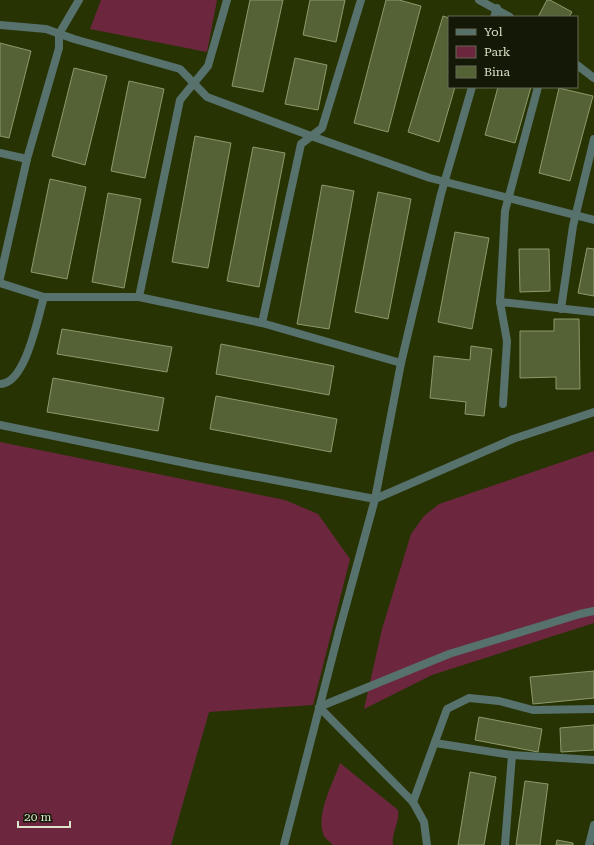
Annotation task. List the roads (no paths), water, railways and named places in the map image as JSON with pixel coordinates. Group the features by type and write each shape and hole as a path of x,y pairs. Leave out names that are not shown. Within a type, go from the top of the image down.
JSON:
{"street":[{"path":"0,278 27,159 59,48 59,34 66,25 79,0"},
{"path":"139,297 180,100 208,66 227,0"},
{"path":"262,323 301,144 322,128 361,0"},
{"path":"479,0 497,8 509,16"},
{"path":"494,16 497,8"},
{"path":"0,24 46,29 180,69 207,97 311,136 444,182 594,220"},
{"path":"578,66 594,78"},
{"path":"284,845 319,707 375,499 402,363 444,182 472,88"},
{"path":"503,404 507,341 500,302 505,211 538,88"},
{"path":"561,309 576,216 594,139"},
{"path":"0,152 27,159"},
{"path":"0,283 44,297 139,297 262,323 402,363"},
{"path":"0,384 4,384 14,377 24,365 44,297"},
{"path":"500,302 594,312"},
{"path":"0,425 200,466 375,499 513,439 594,412"},
{"path":"319,707 449,654 594,611"},
{"path":"413,802 447,709 469,698 498,701 533,710 594,709"},
{"path":"319,707 413,802 424,822 428,845"},
{"path":"434,743 512,755 594,760"},
{"path":"505,845 512,755"},
{"path":"589,845 594,825"}]}
